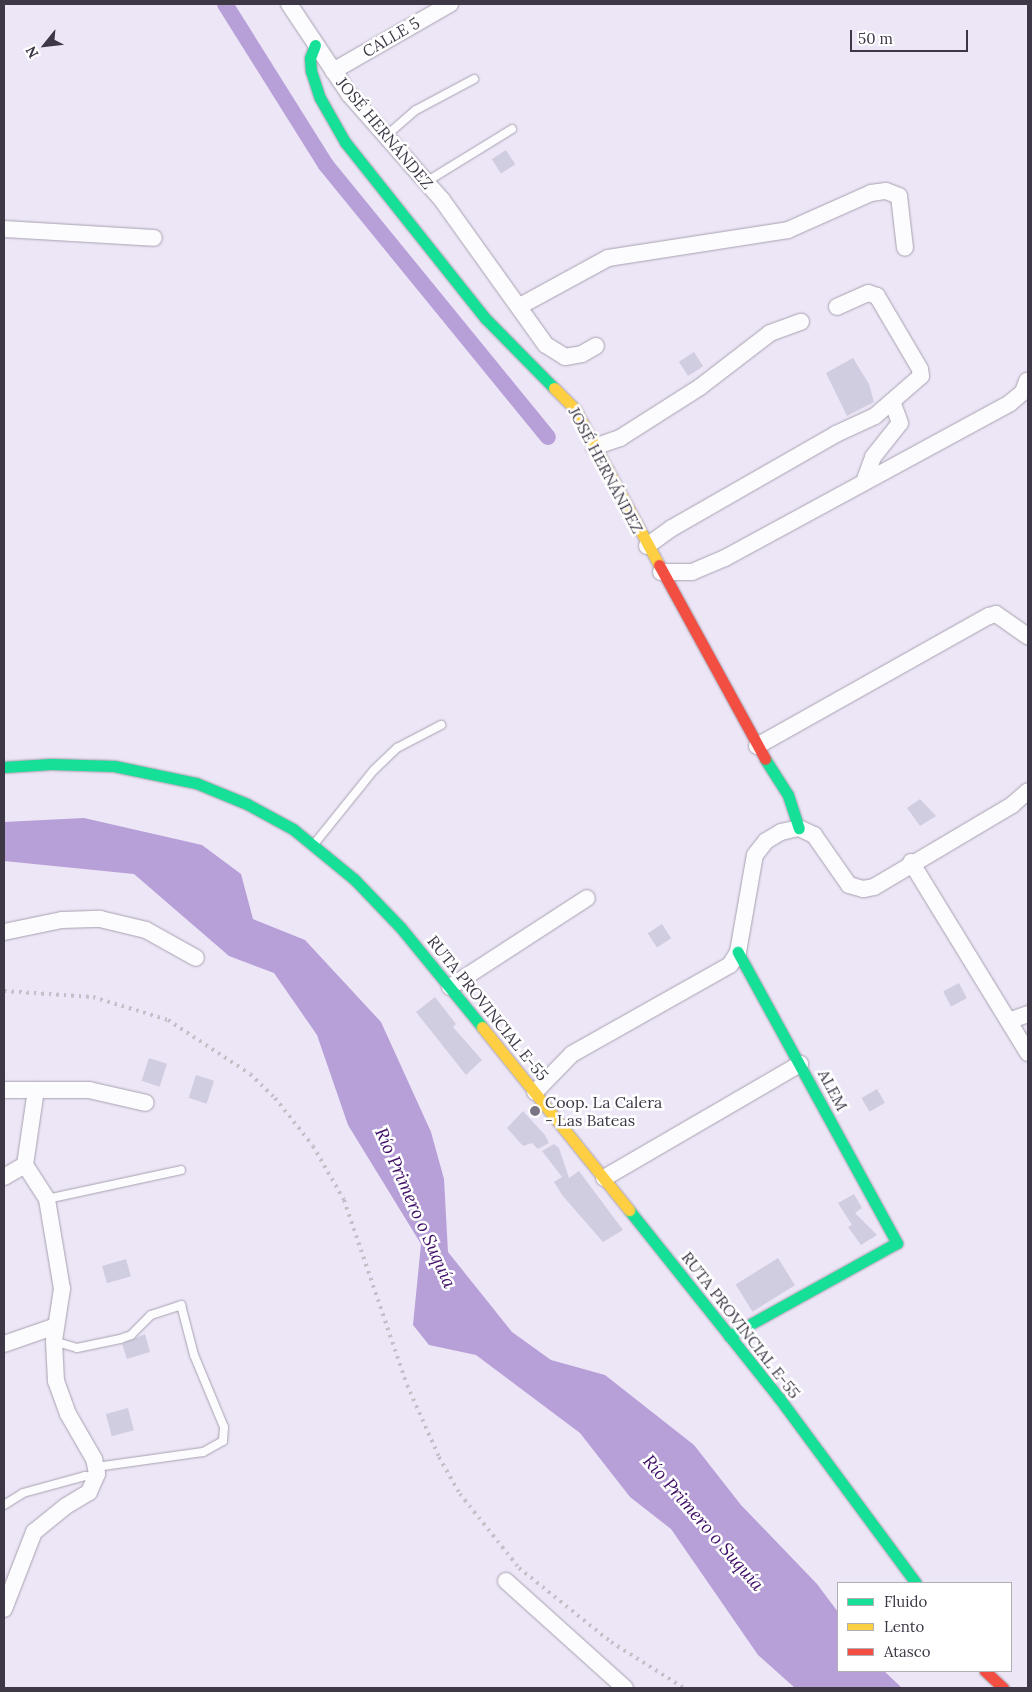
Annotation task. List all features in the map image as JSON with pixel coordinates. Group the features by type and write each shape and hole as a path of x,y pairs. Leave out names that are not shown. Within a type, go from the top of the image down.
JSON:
{"street":[{"name":"JOSÉ HERNÁNDEZ","path":"289,4 332,71 426,182 520,306 546,345 555,353 573,356 596,346"},
{"name":"CALLE 5","path":"332,71 450,4"},
{"name":"JOSÉ HERNÁNDEZ","path":"315,45 310,58 311,71 320,98 345,142 486,318 562,393 575,409 661,572 757,746 788,795 799,828"},
{"path":"520,306 608,258 788,230 871,193 886,191 899,196 905,248"},
{"path":"4,229 154,238"},
{"path":"647,546 672,528 836,434 875,416 921,376 920,369 877,296 868,293 837,307"},
{"path":"594,447 620,438 692,392 766,336 801,322"},
{"path":"661,572 692,572 707,567 1010,403 1023,392 1027,381"},
{"path":"864,482 873,457 900,423 892,401"},
{"path":"757,746 989,616 996,614 1028,636"},
{"name":"RUTA PROVINCIAL E-55","path":"4,767 82,764 171,776 247,804 314,845 378,902 535,1092 729,1336 915,1582"},
{"path":"535,1092 572,1054 730,965 738,952 756,855 766,841 781,832 799,828 814,835 849,885 874,888 912,862 1020,804 1028,791"},
{"path":"912,862 1011,1020 1028,1053"},
{"path":"450,987 587,898"},
{"path":"4,932 62,920 100,919 146,930 196,958"},
{"name":"ALEM","path":"729,1336 897,1243 738,952"},
{"path":"1011,1020 1028,1014"},
{"path":"604,1178 800,1064"},
{"path":"4,1090 89,1090 146,1103"},
{"path":"4,1609 34,1532 88,1492 97,1472 60,1396 55,1334 62,1288 47,1199 25,1165 36,1090"},
{"path":"4,1176 25,1165"},
{"path":"4,1344 55,1334"},
{"path":"506,1581 625,1688"},
{"path":"986,1672 1003,1688"}],"lane":[{"path":"387,135 416,110 474,79"},
{"path":"426,182 512,129"},
{"path":"314,845 374,770 397,748 441,726"},
{"path":"47,1199 180,1170"},
{"path":"4,1505 23,1493 97,1472 203,1452 223,1441 224,1427 194,1356 185,1309 177,1304 151,1315 131,1335 77,1348 55,1334"}],"water":[{"name":"Río Primero o Suquía","path":"84,818 202,845 241,874 253,919 305,940 381,1022 431,1132 444,1179 448,1252 512,1332 551,1360 605,1375 694,1445 741,1505 817,1584 837,1611 837,1672 885,1672 902,1688 795,1688 758,1655 671,1529 630,1497 580,1433 476,1355 429,1345 413,1325 421,1244 348,1125 317,1035 274,973 229,956 134,874 4,861 4,822"}],"building":[{"path":"506,150 515,164 501,174 492,159"},
{"path":"694,352 703,366 688,376 679,362"},
{"path":"853,358 869,384 874,402 847,416 826,373"},
{"path":"920,799 936,816 920,826 907,808"},
{"path":"662,924 671,938 657,948 648,933"},
{"path":"959,983 967,998 951,1006 943,991"},
{"path":"435,997 456,1024 453,1027 482,1060 466,1075 416,1012"},
{"path":"149,1058 167,1064 160,1087 142,1081"},
{"path":"196,1075 214,1081 207,1104 189,1098"},
{"path":"877,1089 885,1103 869,1112 861,1098"},
{"path":"523,1111 545,1135 549,1143 538,1149 532,1143 523,1146 507,1128"},
{"path":"554,1144 559,1148 569,1178 579,1171 623,1230 603,1242 562,1195 554,1182 562,1177 542,1151"},
{"path":"854,1194 862,1208 855,1213 877,1235 861,1245 848,1227 852,1225 838,1203"},
{"path":"778,1258 795,1285 753,1312 736,1284"},
{"path":"126,1259 131,1276 107,1283 102,1266"},
{"path":"145,1334 150,1352 127,1359 122,1344"},
{"path":"128,1408 134,1430 112,1436 106,1414"}],"waterway":[{"path":"225,4 326,165 548,437"}],"railway":[{"path":"4,991 93,997 168,1020 250,1074 275,1098 313,1146 344,1200 407,1385 439,1457 460,1494 519,1568 611,1642 684,1688"}],"traffic: fast":[{"path":"315,45 310,58 311,71 320,98 345,142 486,319 554,388"},
{"path":"765,759 788,795 799,828"},
{"path":"4,767 51,764 114,766 196,783 247,804 293,829 355,880 401,928 482,1027"},
{"path":"729,1336 897,1243 738,952"},
{"path":"629,1210 779,1398 915,1582"}],"traffic: slow":[{"path":"554,388 575,409 659,565"},
{"path":"482,1027 629,1210"}],"traffic: jam":[{"path":"659,565 765,759"},
{"path":"986,1672 1003,1688"}],"place":[{"name":"Coop. La Calera - Las Bateas","path":"535,1111"}]}
